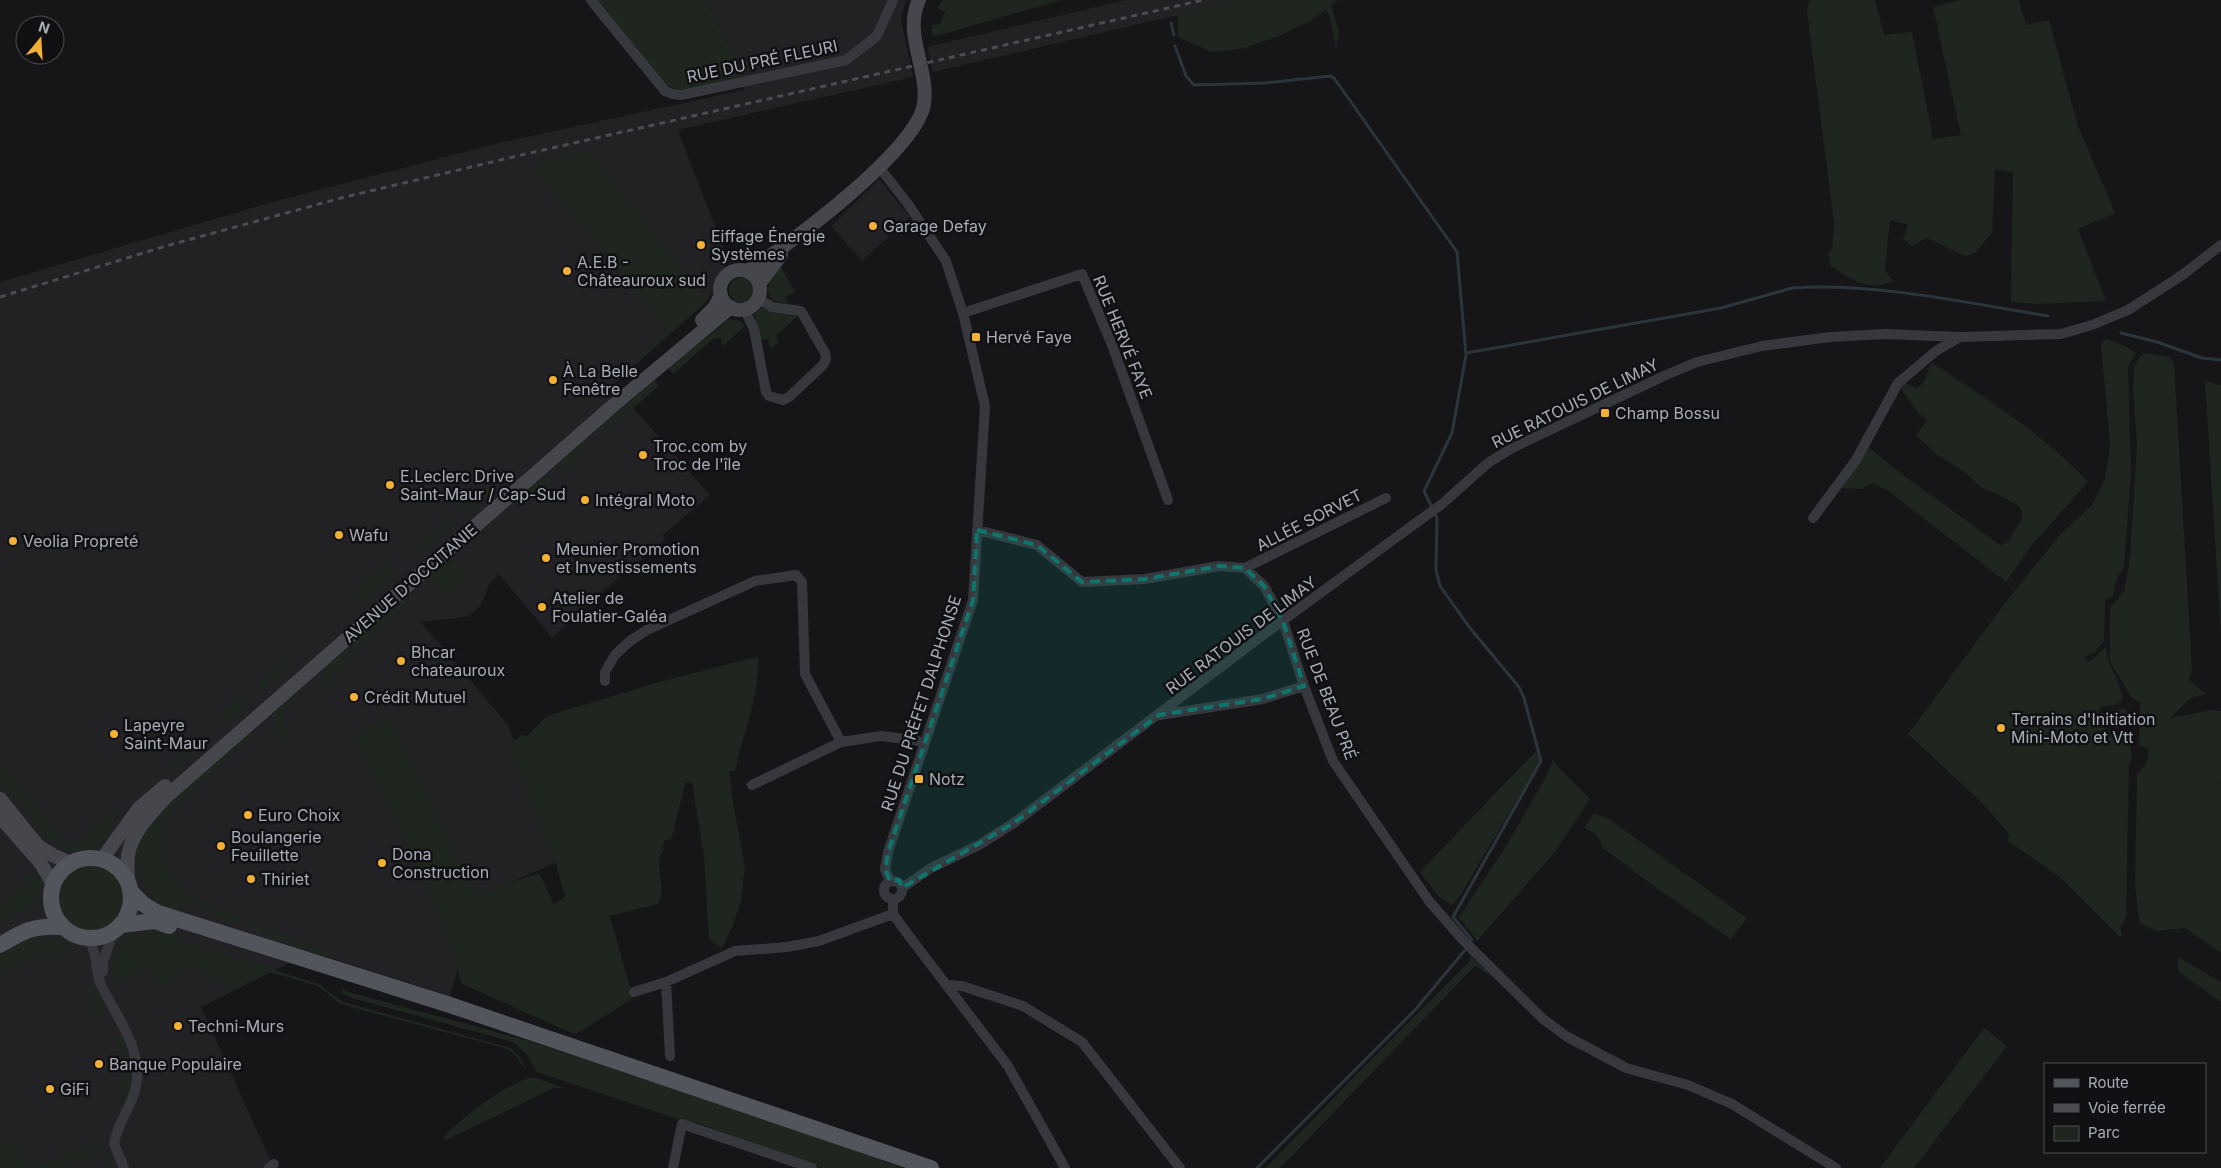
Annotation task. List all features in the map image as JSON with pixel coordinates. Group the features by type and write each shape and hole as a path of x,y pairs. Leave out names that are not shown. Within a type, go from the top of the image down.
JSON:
{"main road":[{"name":"AVENUE D'OCCITANIE","path":"102,859 139,808 245,718 555,445 710,312 721,295 721,284 726,276 733,271 747,271 791,243 880,167 914,129 924,106 923,74 914,29 916,7 920,0"},
{"name":"AVENUE D'OCCITANIE","path":"129,887 128,853 131,845 149,814 167,796 609,409 707,326 738,308 752,305 758,291 791,243"},
{"path":"747,271 752,274 758,291"},
{"path":"721,295 726,304 738,308"},
{"path":"0,799 38,846 54,856 71,863"},
{"path":"0,817 40,862 53,884"},
{"path":"464,1012 447,1010 155,921 117,928 101,936 88,938 74,934 64,927 55,916 51,902 53,884 59,873 71,863 88,858 102,859 116,867 143,904 158,912 438,1002 931,1168"},
{"path":"117,928 129,909 129,887"},
{"path":"0,933 35,915 51,902"},
{"path":"0,945 24,931 41,925 64,927"}],"street":[{"name":"RUE DU PRÉ FLEURI","path":"591,0 665,90 673,94 680,94 846,60 878,36 893,0"},
{"name":"RUE DU PRÉFET DALPHONSE","path":"880,167 908,204 946,261 964,313 984,406 973,600 888,852 885,869 890,881"},
{"name":"RUE RATOUIS DE LIMAY","path":"902,888 931,868 979,845 1014,823 1442,504 1488,463 1512,448 1697,362 1762,346 1885,334 1961,336 2061,334 2092,326 2128,310 2181,276 2221,245"},
{"name":"RUE HERVÉ FAYE","path":"964,313 1082,274 1112,345 1168,500"},
{"path":"738,308 754,329 768,396 783,400 789,397 823,365 825,352 801,311 772,307 758,291"},
{"path":"1813,518 1856,460 1898,383 1936,351 1961,336"},
{"name":"ALLÉE SORVET","path":"1246,568 1386,498"},
{"path":"977,530 1037,545 1082,582 1145,579 1219,566 1246,568"},
{"name":"RUE DE BEAU PRÉ","path":"1246,568 1264,586 1283,621 1304,686 1333,761 1430,901 1462,939 1536,1012 1566,1036 1626,1068 1688,1084 1732,1104 1836,1168"},
{"path":"605,681 608,663 630,641 690,610 761,580 791,575 800,578 805,674 841,742"},
{"path":"1159,715 1263,700 1304,686"},
{"path":"752,785 841,742 881,736 914,740 925,744"},
{"path":"890,881 896,881 902,888 901,895 893,899 886,896 883,890 890,881"},
{"path":"893,899 893,914 1008,1066 1064,1168"},
{"path":"634,992 666,982 735,951 787,947 820,941 893,914"},
{"path":"105,990 103,962 117,928"},
{"path":"88,938 94,949 99,978 133,1050 137,1069 136,1087 114,1144 124,1168"},
{"path":"666,982 670,1056"},
{"path":"947,985 962,986 1023,1006 1082,1042 1180,1168"},
{"path":"672,1168 682,1124 812,1168"}],"highlighted area":[{"path":"977,530 1037,545 1082,582 1145,579 1219,566 1245,568 1264,586 1283,621 1304,686 1263,699 1159,715 1014,823 902,888 899,880 890,881 885,869 888,852 973,600"}],"shaded area":[{"path":"706,0 906,0 901,19 913,77 678,130 728,260 707,301 613,385 710,495 663,535 665,540 610,585 552,638 499,574 490,583 482,603 474,612 466,617 421,622 508,725 560,861 478,896 450,996 311,952 201,1007 274,1168 0,1168 0,282 276,201 503,142 744,90 736,60"},
{"path":"1126,0 1243,0 933,72 927,47"},
{"path":"879,179 910,217 862,261 831,226"}],"green space":[{"path":"596,0 706,0 736,60 741,77 680,90 666,86"},
{"path":"943,0 1062,0 933,37 931,25 940,24 945,12 938,8"},
{"path":"1243,0 1338,0 1331,6 1339,32 1336,49 1330,17 1326,9 1310,21 1279,36 1241,49 1212,52 1178,37 1178,15"},
{"path":"1875,0 1884,35 1912,32 1933,139 1961,135 1933,7 1960,0 2019,0 2026,25 2049,20 2078,126 2115,213 2078,229 2106,301 2039,304 2011,302 2013,172 1995,170 1992,233 1975,253 1965,256 1927,238 1912,246 1903,239 1908,225 1890,220 1885,271 1893,281 1876,286 1868,285 1845,276 1831,266 1828,254 1832,249 1834,223 1807,12 1809,1"},
{"path":"588,149 704,298 708,292 710,294 707,301 641,359 635,358 668,329 532,165"},
{"path":"781,267 795,292 785,297 789,304 772,300 768,291 771,278"},
{"path":"741,278 749,282 753,290 749,298 741,302 733,298 729,290 733,282"},
{"path":"764,306 799,315 776,336 779,342 770,349 768,339 761,340 754,314"},
{"path":"729,319 740,321 745,326 722,347 721,338 714,338 673,374 668,368"},
{"path":"2106,339 2125,346 2136,353 2128,366 2131,475 2124,566 2115,584 2113,596 2105,601 2104,641 2095,652 2084,658 2089,662 2106,647 2109,662 2122,694 2122,701 2114,705 2102,706 2093,723 2129,740 2132,752 2129,765 2126,918 2120,928 2122,933 2120,937 2061,878 2007,840 2010,835 1983,804 1908,734 2012,594 2059,536 2093,504 2105,478 2110,445 2101,344"},
{"path":"2143,353 2170,357 2174,363 2192,669 2189,680 2206,694 2191,698 2170,718 2211,710 2221,711 2221,781 2218,783 2221,782 2221,953 2185,928 2155,931 2139,922 2135,885 2137,774 2146,764 2149,749 2139,745 2140,703 2131,697 2110,661 2110,607 2124,592 2130,558 2137,444 2133,391 2134,366"},
{"path":"1931,362 2033,432 2071,464 2088,482 2031,546 2006,582 1887,490 1872,483 1861,489 1840,488 1869,448 2000,545 2007,543 2022,519 2022,512 2019,506 1993,492 1983,489 1966,473 1936,454 1916,435 1927,420 1919,414 1901,389 1904,382 1917,389 1925,380"},
{"path":"654,380 659,386 602,435 600,428"},
{"path":"2205,381 2221,385 2221,635"},
{"path":"581,444 587,446 570,465 572,468 562,472 562,468 559,466 560,462"},
{"path":"545,475 552,479 520,506 517,500"},
{"path":"492,481 490,491 465,513 458,510"},
{"path":"450,517 452,525 424,549 417,545"},
{"path":"452,557 464,570 465,580 458,591 445,592 425,580"},
{"path":"388,564 393,570 394,576 364,602 359,601 353,595 354,590 383,565"},
{"path":"403,600 410,601 398,614 354,652 348,647"},
{"path":"346,649 354,656 331,678 332,684 330,686 325,678 323,669"},
{"path":"288,657 290,666 262,691 255,686"},
{"path":"756,657 758,659 758,674 753,702 735,771 729,771 745,867 741,901 733,925 722,948 709,940 704,857 692,782 685,784 671,841 664,840 663,852 660,855 659,862 662,893 658,904 610,916 633,998 574,1034 462,984 446,935 437,917 435,905 396,820 352,734 369,728 389,717 476,894 539,873 554,904 565,897 556,864 509,745 521,735 527,736 547,716 659,682"},
{"path":"247,693 249,701 225,723 219,720 224,715 219,709 227,709"},
{"path":"294,695 297,700 281,714 291,735 279,746 279,735 274,722 274,712"},
{"path":"2124,708 2129,714 2126,727 2116,728 2100,721 2104,711 2112,712"},
{"path":"252,732 256,734 190,792 165,818 166,849 171,873 174,880 199,903 329,953 326,957 207,912 184,899 184,909 177,911 162,909 163,904 155,900 151,895 136,865 135,853 141,839 152,823 186,789"},
{"path":"192,744 196,748 161,778 165,767"},
{"path":"1536,751 1540,761 1458,899 1452,905 1439,897 1420,872"},
{"path":"1553,759 1558,767 1590,799 1555,852 1477,941 1459,917 1508,843 1547,775"},
{"path":"0,762 71,848 115,810 119,816 114,821 104,840 99,844 85,850 64,849 53,842 0,778"},
{"path":"1594,813 1609,819 1747,918 1731,939 1655,887 1603,848 1597,835 1584,828"},
{"path":"84,866 98,866 110,871 119,880 124,892 122,912 115,923 98,932 84,932 72,927 63,918 58,906 58,892 63,880 72,871"},
{"path":"38,873 41,876 41,887 36,902 24,912 0,924 0,906 28,882 23,875 33,876"},
{"path":"157,930 157,933 319,984 343,1002 511,1048 521,1058 526,1070 514,1054 504,1048 340,1004 318,986 268,972 231,990 225,980 180,965 177,967 182,977 157,987 147,967 112,983 113,962 121,946 136,935"},
{"path":"42,933 67,944 72,949 20,963 0,975 0,955 31,937"},
{"path":"1467,951 1496,979 1475,966 1280,1168 1266,1168 1469,962 1471,957"},
{"path":"2178,957 2221,982 2221,1002 2178,971"},
{"path":"94,981 106,1009 101,1016 93,1014 87,1001 93,997 90,992 83,995 82,989 89,988 89,983"},
{"path":"343,989 348,992 526,1040 804,1131 902,1168 822,1168 698,1123 672,1117 537,1072 527,1055 513,1042 352,998 341,993"},
{"path":"1984,1028 2007,1046 1914,1168 1880,1168"},
{"path":"121,1035 128,1051 131,1067 131,1084 127,1101 124,1099 118,1076 126,1076 125,1061 115,1037"},
{"path":"528,1078 536,1078 565,1088 554,1088 446,1140 444,1136 483,1103 505,1089"},
{"path":"18,1142 27,1166 101,1144 110,1154 117,1168 111,1168 103,1151 58,1168 0,1168 0,1148"}],"waterway":[{"path":"1171,23 1174,35"},
{"path":"1175,46 1186,76 1194,85 1266,83 1331,76 1334,78 1457,252 1466,355 1452,433 1424,491 1437,518 1436,570 1440,586 1470,628 1519,687 1524,698 1541,761 1453,917 1472,940"},
{"path":"1466,353 1721,308 1792,288 1823,287 1887,291 2048,316"},
{"path":"2121,333 2157,342 2202,358 2221,360"},
{"path":"1257,1168 1415,1010 1465,950"}],"railway":[{"path":"0,297 166,246 341,198 517,156 1203,0"}],"place":[{"name":"Garage Defay","path":"873,226"},
{"name":"Eiffage Énergie Systèmes","path":"701,245"},
{"name":"A.E.B - Châteauroux sud","path":"567,271"},
{"name":"Hervé Faye","path":"976,337"},
{"name":"À La Belle Fenêtre","path":"553,380"},
{"name":"Champ Bossu","path":"1605,413"},
{"name":"Troc.com by Troc de l'île","path":"643,455"},
{"name":"E.Leclerc Drive Saint-Maur / Cap-Sud","path":"390,485"},
{"name":"Intégral Moto","path":"585,500"},
{"name":"Wafu","path":"339,535"},
{"name":"Veolia Propreté","path":"13,541"},
{"name":"Meunier Promotion et Investissements","path":"546,558"},
{"name":"Atelier de Foulatier-Galéa","path":"542,607"},
{"name":"Bhcar chateauroux","path":"401,661"},
{"name":"Crédit Mutuel","path":"354,697"},
{"name":"Terrains d'Initiation Mini-Moto et Vtt","path":"2001,728"},
{"name":"Lapeyre Saint-Maur","path":"114,734"},
{"name":"Notz","path":"919,779"},
{"name":"Euro Choix","path":"248,815"},
{"name":"Boulangerie Feuillette","path":"221,846"},
{"name":"Dona Construction","path":"382,863"},
{"name":"Thiriet","path":"251,879"},
{"name":"Techni-Murs","path":"178,1026"},
{"name":"Banque Populaire","path":"99,1064"},
{"name":"GiFi","path":"50,1089"}]}
